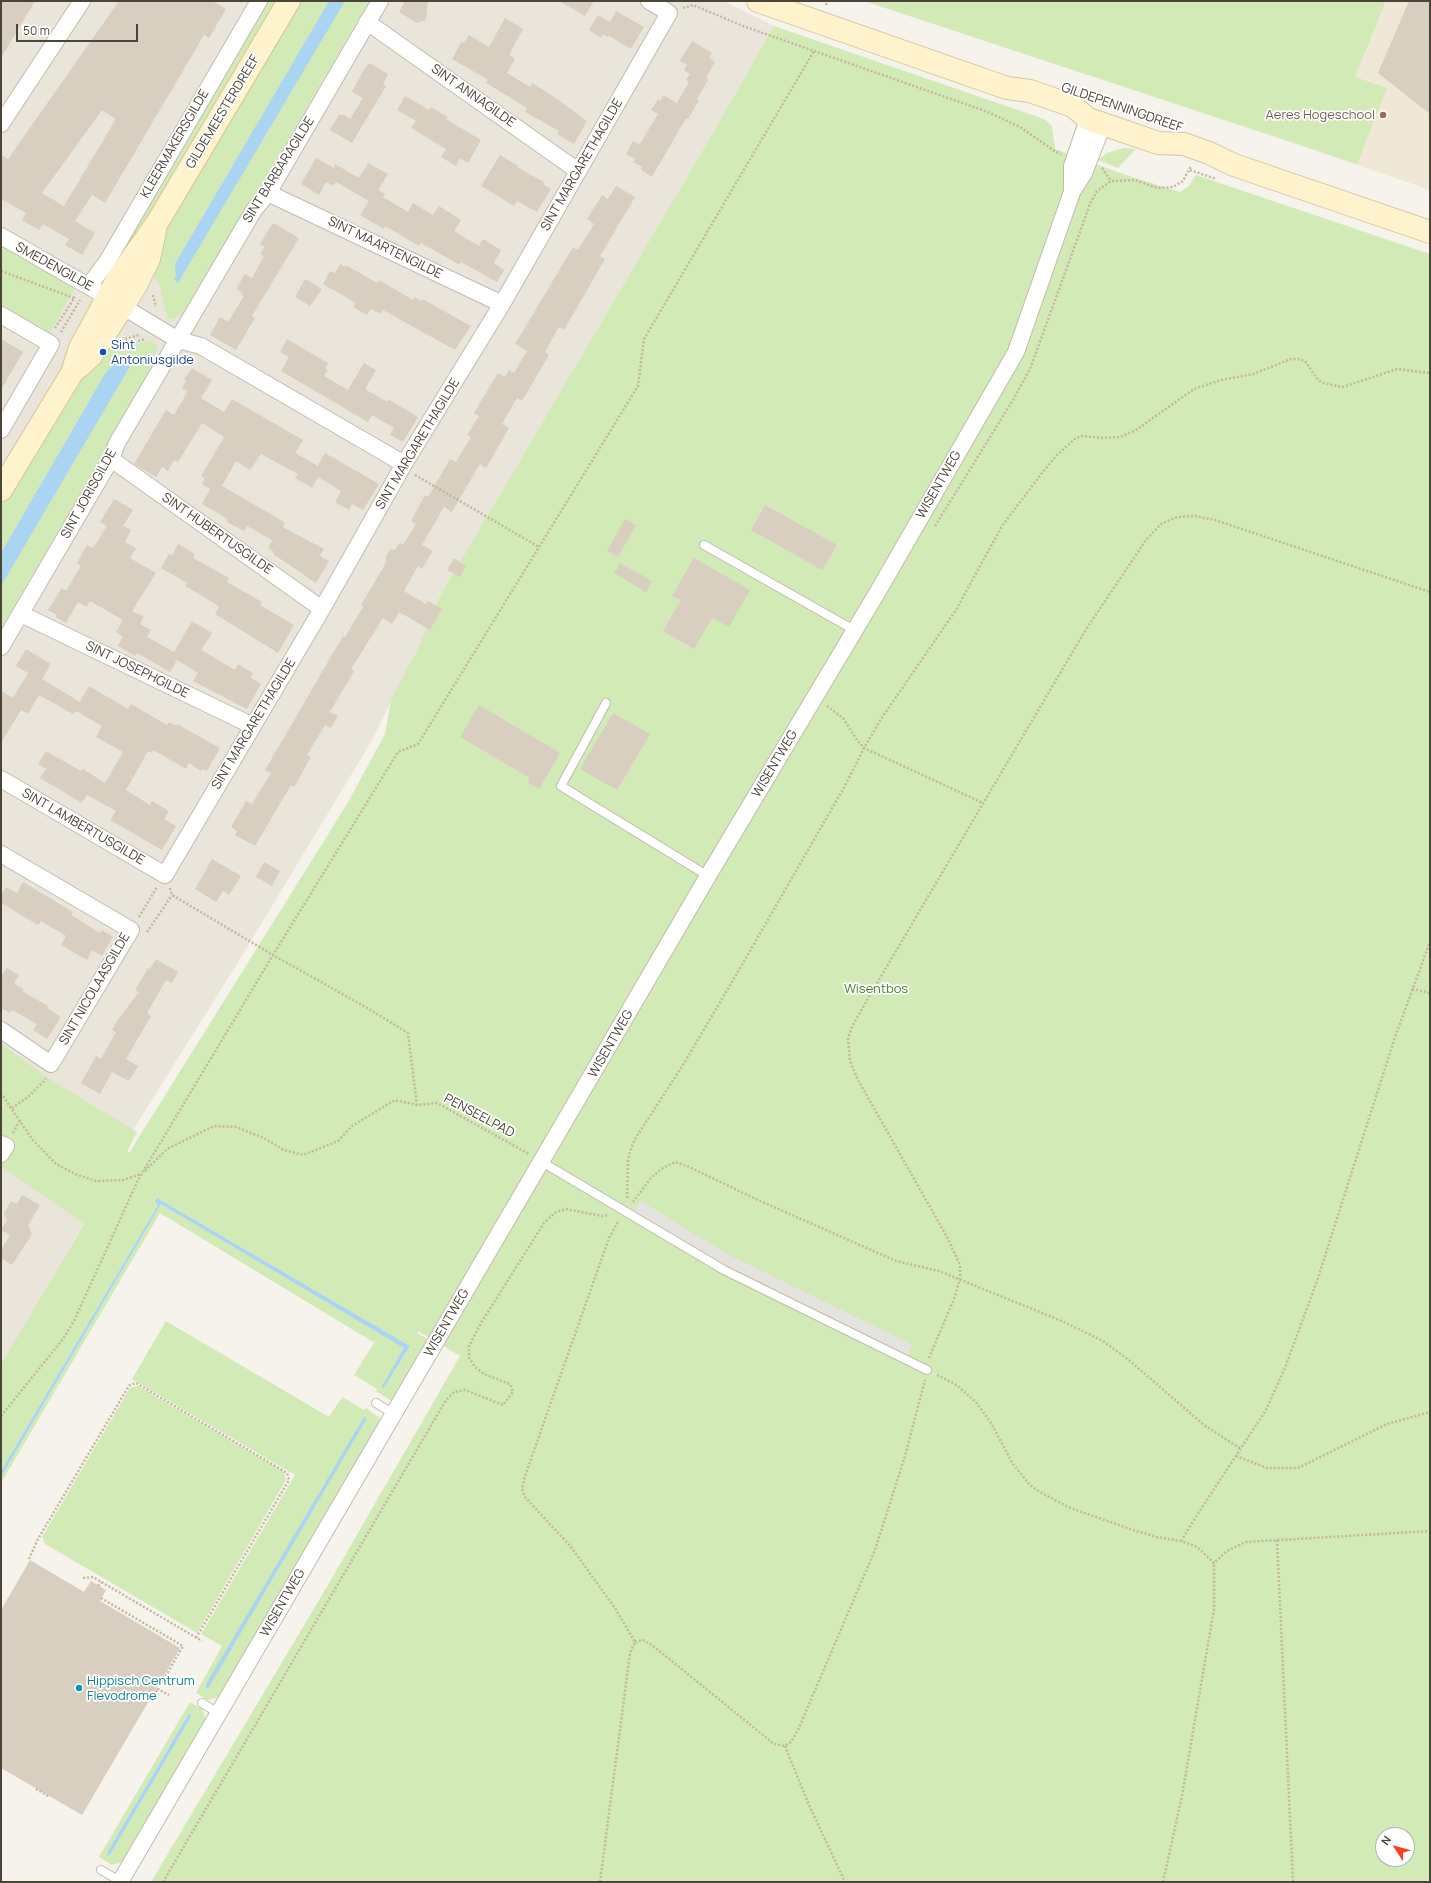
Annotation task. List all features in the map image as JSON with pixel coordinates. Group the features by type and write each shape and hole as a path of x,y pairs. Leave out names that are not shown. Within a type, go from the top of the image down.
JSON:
{"main road":[{"name":"GILDEMEESTERDREEF","path":"1,490 72,373 92,356 116,302 149,259 157,223 289,1"},
{"name":"GILDEPENNINGDREEF","path":"758,1 1007,88 1030,91 1073,106 1096,122 1158,143 1184,144 1209,153 1234,165 1430,232"},
{"name":"GILDEPENNINGDREEF","path":"1158,143 1170,153 1206,166 1234,165"}],"street":[{"path":"1,124 82,1"},
{"name":"KLEERMAKERSGILDE","path":"82,292 108,260 259,1"},
{"name":"SINT BARBARAGILDE","path":"178,340 254,210 268,192 380,1"},
{"path":"649,1 669,13"},
{"name":"SINT MARGARETHAGILDE","path":"165,875 322,609 404,464 502,304 669,13"},
{"name":"SINT ANNAGILDE","path":"367,22 578,171"},
{"name":"WISENTWEG","path":"120,1881 1016,352 1072,192 1084,173 1081,161 1096,122"},
{"name":"SINT MAARTENGILDE","path":"268,192 502,304"},
{"name":"SMEDENGILDE","path":"1,236 69,277 82,292 116,302"},
{"path":"116,302 178,340 200,346 404,464"},
{"path":"1,315 51,339 1,430"},
{"name":"SINT JORISGILDE","path":"1,647 111,459 117,443 178,340"},
{"name":"SINT HUBERTUSGILDE","path":"111,459 322,609"},
{"name":"SINT JOSEPHGILDE","path":"21,614 253,726"},
{"name":"SINT LAMBERTUSGILDE","path":"1,778 165,875"},
{"name":"SINT NICOLAASGILDE","path":"1,854 131,930 51,1064"},
{"path":"1,1030 51,1064"}],"lane":[{"path":"704,545 854,630"},
{"path":"606,703 561,786 708,876"},
{"path":"542,1162 617,1207 627,1209 724,1270 928,1370"},
{"path":"376,1403 394,1414"},
{"path":"202,1703 218,1713"},
{"path":"101,1870 120,1881"}],"path":[{"path":"826,5 828,1"},
{"path":"820,3 833,7"},
{"path":"669,13 693,5 743,26 988,112 1020,127 1056,152 1102,169 1111,181"},
{"path":"1,1416 63,1339 74,1321 126,1204 142,1174 273,955 398,752 418,744 638,386 644,339 814,51"},
{"name":"GILDEPENNINGDREEF","path":"1090,97 1172,125"},
{"path":"1084,222 1097,191 1111,181 1135,180 1157,188 1173,187 1183,181 1190,170 1193,161"},
{"path":"1,271 74,298"},
{"path":"74,298 82,292"},
{"path":"82,292 58,339 51,339 74,298 82,292"},
{"path":"113,347 152,337 159,328"},
{"path":"627,1209 628,1162 630,1151 635,1139 683,1065 739,970 846,784 864,748 881,719 956,610 1002,526 1057,455 1076,438 1082,436 1120,437 1145,425 1194,389 1221,380 1253,374 1291,359 1305,361 1318,380 1323,383 1343,387 1397,369 1430,372"},
{"path":"404,464 415,475 539,547"},
{"path":"600,1882 630,1653 636,1642 643,1640 652,1646 774,1744 785,1746 791,1742 798,1730 875,1550 905,1456 928,1370 927,1363 954,1299 960,1279 960,1265 956,1254 855,1073 850,1061 848,1038 860,1012 982,803 1073,651 1118,580 1152,533 1161,524 1177,517 1195,516 1215,520 1430,592"},
{"path":"823,704 843,718 864,748 982,803"},
{"path":"165,875 131,930 147,932 172,894"},
{"path":"165,875 172,894 273,955 370,1009 408,1033 417,1105"},
{"path":"1181,1541 1266,1410 1286,1368 1317,1281 1412,989 1430,942"},
{"path":"1412,989 1430,993"},
{"path":"12,1108 28,1097 45,1081 51,1064"},
{"name":"PENSEELPAD","path":"1,1093 32,1139 56,1164 75,1174 96,1181 123,1180 142,1174 167,1149 214,1126 236,1127 264,1138 284,1150 303,1155 338,1141 352,1126 395,1100 417,1105 437,1103 542,1162"},
{"path":"636,1642 615,1608 571,1547 525,1497 522,1489 527,1470 609,1238 627,1209 656,1174 668,1164 680,1163 758,1200 896,1261 931,1268 1064,1322 1108,1344 1183,1405 1204,1425 1241,1449"},
{"path":"163,1882 446,1400 454,1392 465,1390 503,1405 513,1392 510,1384 484,1374 475,1367 469,1358 470,1346 481,1323 544,1223 551,1215 560,1210 571,1209 606,1216 613,1212 617,1207"},
{"path":"928,1370 955,1384 976,1402 991,1423 1013,1464 1030,1485 1040,1492 1068,1506 1130,1529 1157,1537 1181,1541 1197,1547 1214,1563 1214,1609 1179,1810 1163,1882"},
{"path":"29,1560 38,1539 127,1389 130,1385 136,1383 287,1473 289,1480 196,1638"},
{"path":"1236,1456 1267,1468 1298,1468 1387,1424 1430,1412"},
{"path":"1214,1563 1227,1551 1246,1542 1430,1531"},
{"path":"1277,1540 1280,1568 1283,1693 1293,1882"},
{"path":"82,1578 93,1577 202,1641"},
{"path":"98,1586 105,1579"},
{"path":"101,1598 137,1621 183,1646 153,1695"},
{"path":"189,1634 192,1630"},
{"path":"158,1689 170,1696"},
{"path":"785,1746 809,1805 844,1882"},
{"path":"36,1789 48,1796"}],"shaded area":[{"path":"1,1 723,1 774,26 714,131 437,601 416,652 371,742 240,959 126,1141 112,1176 1,1364"},
{"name":"Aeres Hogeschool","path":"1386,1 1430,1 1430,190 1319,152 1355,77"},
{"path":"641,1201 727,1254 913,1345 908,1355 706,1255 634,1211"}],"green space":[{"path":"268,1 279,1 123,259 118,256"},
{"path":"298,1 329,1 175,264 178,283 345,1 369,1 183,318 179,315 173,319 167,318 159,282 149,273 177,206"},
{"path":"864,1 1386,1 1355,77 1387,88 1357,164"},
{"name":"Wisentbos","path":"774,26 1044,119 1052,126 1055,149 1123,174 1180,192 1189,186 1196,175 1430,254 1430,1882 151,1882 328,1585 460,1356 418,1331 417,1333 429,1340 393,1401 388,1399 376,1391 377,1389 354,1375 375,1341 373,1342 160,1213 1,1483 1,1477 161,1204 405,1348 382,1387 384,1388 410,1346 157,1198 156,1201 158,1205 1,1471 1,1364 84,1224 1,1166 12,1144 1,1139 1,1044 51,1080 137,1132 127,1152 129,1153 347,804 385,734 391,700 416,652 437,601 714,131"},
{"path":"1124,148 1136,149 1118,168 1098,160 1107,153"},
{"path":"1,244 75,288 49,334 1,305"},
{"path":"151,340 157,345 157,351 152,361 156,364 1,629 1,586 129,368 130,363 125,362 91,397 1,553 1,506 68,392 106,348 119,350"},
{"path":"166,1321 329,1417 342,1397 364,1410 366,1408 382,1420 219,1697 208,1700 196,1693 222,1646 201,1634 295,1475 132,1379"},
{"path":"138,1386 284,1472 286,1480 197,1633 45,1544 42,1537 130,1388"},
{"path":"190,1702 203,1710 206,1720 122,1862 112,1865 99,1857","holes":["188,1715 192,1716 110,1855 107,1856 108,1851"]}],"water":[{"path":"329,1 345,1 178,283 174,279 176,276 175,264"},
{"path":"127,360 130,362 129,368 1,586 1,553 106,372 116,362 125,362"},
{"path":"157,1198 410,1346 384,1388 382,1388 404,1348 161,1204 1,1477 1,1471 158,1205 155,1201"},
{"path":"364,1417 366,1417 366,1420 209,1687 206,1689 206,1684"},
{"path":"191,1714 191,1717 110,1855 107,1856 108,1851 188,1715"}],"building":[{"path":"1,1 35,1 1,58"},
{"path":"119,1 212,1 226,9 209,38 204,35 105,203 92,195 75,221 95,233 82,255 65,245 69,239 43,224 39,230 22,220 26,213 1,199 1,155 8,159","holes":["102,110 116,119 64,206 42,193"]},
{"path":"405,1 428,1 426,20 417,23 399,12"},
{"path":"559,1 594,1 585,16"},
{"path":"1409,1 1430,1 1430,114 1378,73"},
{"path":"616,11 644,27 631,49 609,36 608,37 603,34 601,38 589,30 598,15 610,22"},
{"path":"505,18 523,29 509,55 515,59 507,73 530,87 532,83 553,96 587,121 574,144 557,134 559,131 525,112 527,108 486,83 488,80 452,59 462,41 464,43 469,35 489,47"},
{"path":"692,41 712,53 709,58 715,62 706,78 708,80 697,99 699,100 688,119 686,118 652,177 641,170 642,167 633,162 635,159 626,154 633,141 639,145 658,114 651,110 658,99 660,101 663,95 677,103 689,82 686,80 690,74 684,70 687,65 680,61"},
{"path":"369,63 388,74 383,84 386,86 352,143 330,130 339,115 344,115 350,119 363,98 352,92"},
{"path":"405,96 429,110 431,107 448,117 446,119 481,140 468,163 460,158 456,166 441,157 446,149 411,128 416,121 397,110"},
{"path":"500,155 518,166 517,167 544,182 543,184 551,189 537,212 517,201 514,206 481,186"},
{"path":"316,158 334,168 335,164 359,178 368,163 388,174 378,190 385,194 383,197 408,212 413,203 433,215 439,206 461,220 454,231 479,246 483,239 501,250 494,263 504,270 497,282 461,262 460,265 421,243 419,246 385,226 384,229 360,215 369,201 336,182 333,186 326,182 319,195 301,184"},
{"path":"616,186 635,197 600,256 605,259 564,330 559,327 545,352 549,355 522,401 517,398 502,424 509,428 486,468 480,464 452,512 444,507 422,545 433,551 422,569 418,566 404,591 426,604 428,601 442,609 430,630 399,612 392,624 383,618 351,669 354,671 330,712 338,716 331,728 325,725 307,755 311,757 294,787 291,785 255,846 235,835 237,831 231,827 246,801 252,804 271,773 265,770 343,636 345,637 363,607 361,605 387,561 385,558 390,549 395,550 399,543 403,545 416,524 411,521 425,495 428,497 450,459 456,462 471,437 467,435 479,416 474,413 498,373 505,377 509,370 514,373 527,351 515,344 573,247 578,250 594,224 587,219 602,195 608,199"},
{"path":"273,223 299,238 252,316 255,318 236,350 210,335 220,317 228,322 244,296 241,295 243,293 236,289 245,274 252,278 264,256 260,254 265,247 260,244"},
{"path":"340,264 345,267 346,265 377,283 379,280 413,300 415,297 421,301 422,299 471,326 455,350 383,310 381,314 371,309 367,315 353,307 356,303 323,284 330,271 335,273"},
{"path":"305,279 322,289 310,306 295,297"},
{"path":"1,339 23,352 1,390"},
{"path":"287,339 328,363 325,368 328,370 324,376 348,390 364,363 376,370 365,389 387,402 388,399 418,417 403,442 390,435 394,428 372,415 368,422 281,371 289,357 280,352"},
{"path":"192,368 212,380 201,398 224,412 232,399 303,440 295,453 318,466 325,453 379,484 363,510 352,504 349,510 335,502 341,491 318,477 312,488 295,478 298,474 261,454 250,470 236,461 222,486 281,520 285,523 283,527 324,549 320,556 329,561 316,583 273,554 274,552 268,548 272,540 247,526 244,531 227,522 228,519 202,504 210,489 202,484 205,478 201,476 224,437 202,423 178,462 174,460 168,471 162,467 156,477 134,464 166,410 174,415 188,391 182,388 186,381 184,379"},
{"path":"114,499 133,510 123,526 131,530 125,542 136,548 130,558 156,573 132,611 144,617 140,624 151,630 147,637 174,652 192,621 212,633 201,650 235,670 238,664 253,673 250,677 261,684 247,709 193,681 198,673 177,660 170,672 137,653 135,656 118,646 123,637 116,632 123,620 90,601 86,607 78,602 66,623 56,617 57,615 48,610 62,588 66,591 81,566 77,563 87,545 93,548 107,526 100,522"},
{"path":"765,505 837,545 822,570 751,530"},
{"path":"625,519 636,525 618,557 607,551"},
{"path":"178,544 195,554 193,558 229,578 227,582 262,602 260,605 294,625 278,653 215,614 219,606 185,586 187,583 161,568 169,554 172,555"},
{"path":"454,558 466,566 460,577 447,570"},
{"path":"694,558 750,590 729,627 712,618 694,649 663,631 681,600 672,596"},
{"path":"620,563 652,581 646,592 614,573"},
{"path":"26,649 51,664 42,679 80,702 89,686 128,709 131,704 167,725 169,722 177,726 177,724 220,748 207,771 202,769 201,771 189,763 186,769 153,750 151,753 148,751 126,790 150,805 152,801 169,811 164,819 176,826 162,850 110,820 116,811 87,795 82,803 40,778 46,769 38,764 46,751 81,771 83,769 105,783 123,752 96,737 102,726 76,711 73,714 39,695 28,714 21,710 1,743 1,691 13,698 28,673 16,666"},
{"path":"479,705 560,753 539,789 528,783 530,778 460,737"},
{"path":"613,713 650,734 617,790 580,769"},
{"path":"212,859 241,876 229,895 223,891 216,902 195,889"},
{"path":"264,862 280,871 272,886 256,877"},
{"path":"23,882 73,912 71,915 100,933 102,930 113,937 102,956 92,950 87,960 61,945 66,936 41,921 38,925 1,903 1,895 6,887 17,893"},
{"path":"156,959 178,972 172,983 166,980 147,1013 151,1016 126,1059 138,1066 129,1081 112,1072 100,1094 81,1083 96,1056 101,1059 116,1032 112,1030 139,992 135,990 148,968 150,969"},
{"path":"7,968 19,975 14,983 24,990 22,991 48,1006 47,1008 61,1017 47,1039 33,1030 37,1024 12,1010 10,1013 1,1008 1,976"},
{"path":"22,1195 40,1205 28,1225 32,1234 12,1265 1,1258 1,1250 10,1235 1,1230 7,1220 4,1213 11,1201 17,1204"},
{"name":"Hippisch Centrum Flevodrome","path":"30,1560 84,1592 91,1581 106,1590 100,1601 180,1648 82,1815 1,1768 1,1610"}],"place":[{"name":"Aeres Hogeschool","path":"1383,115"},
{"name":"Sint Antoniusgilde","path":"103,352"},
{"name":"Hippisch Centrum Flevodrome","path":"79,1688"}]}
